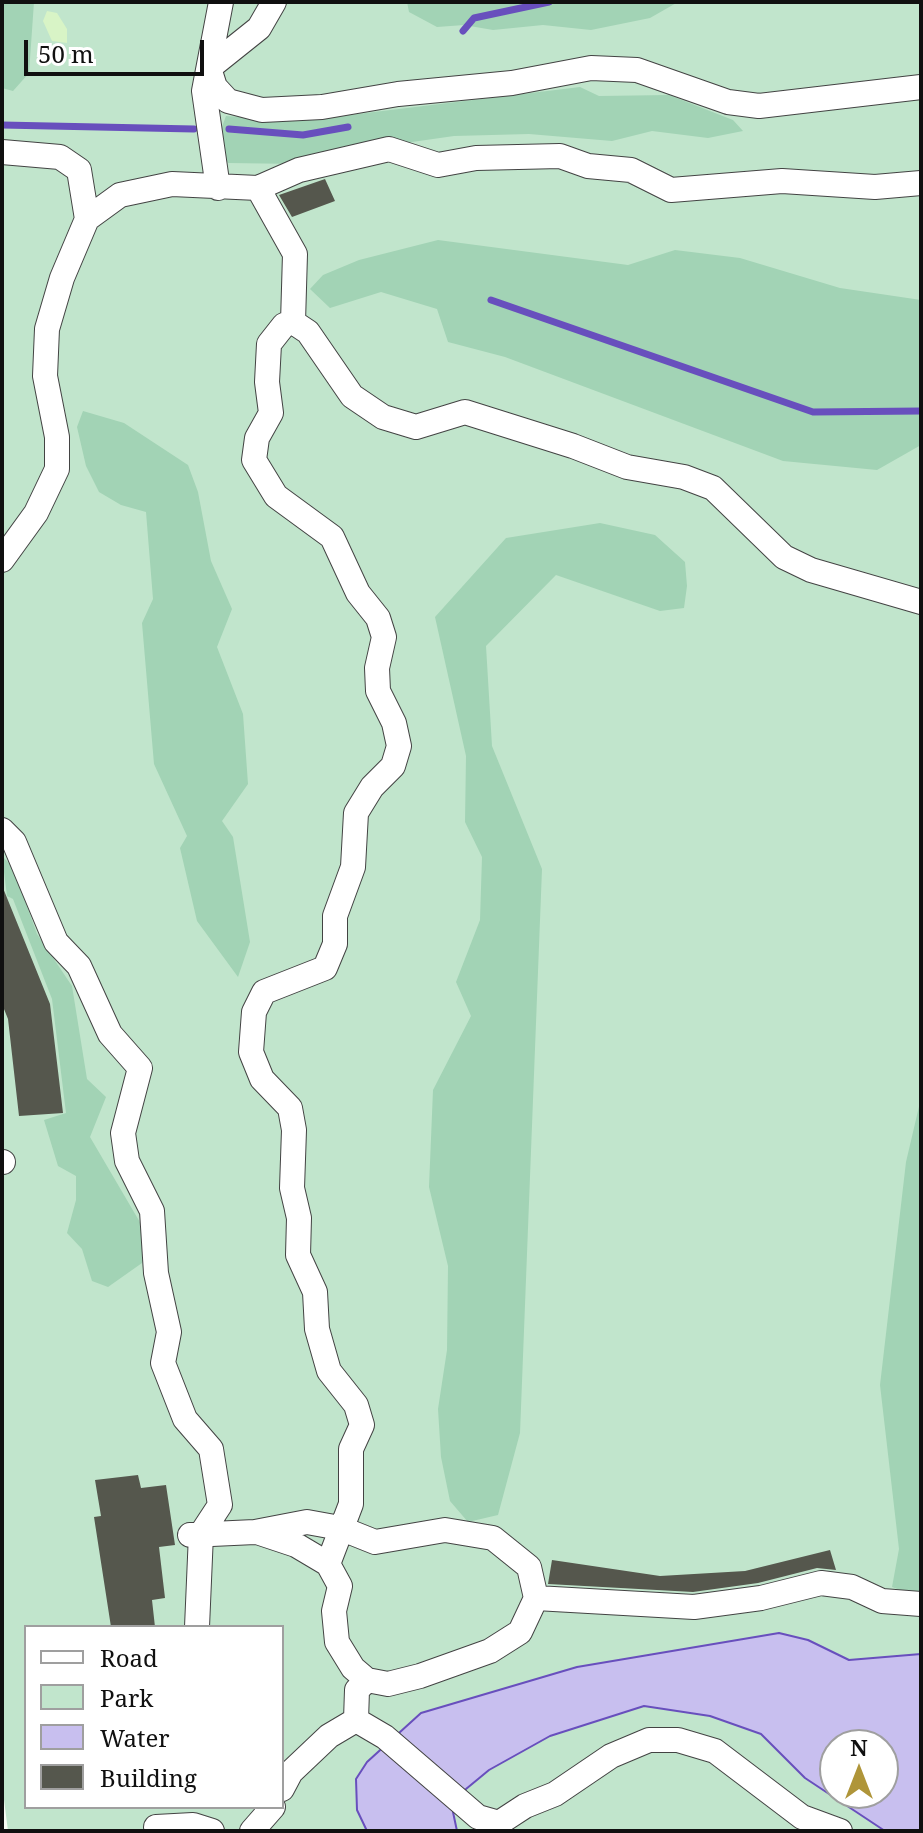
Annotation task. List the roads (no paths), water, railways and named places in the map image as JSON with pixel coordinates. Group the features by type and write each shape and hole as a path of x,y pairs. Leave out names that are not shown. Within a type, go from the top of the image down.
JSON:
{"lane":[{"path":"218,188 204,109 221,2"},
{"path":"209,68 259,28 274,2"},
{"path":"209,68 215,87 228,101 262,110 322,107 398,94 512,83 591,68 637,70 728,102 759,106 921,87"},
{"path":"2,560 36,513 57,469 57,437 45,376 47,329 62,278 87,219 120,195 172,184 258,188 299,170 389,149 438,165 476,158 560,156 588,166 631,170 671,190 782,181 875,187 921,183"},
{"path":"2,152 60,157 79,170 87,219"},
{"path":"258,188 295,254 293,322"},
{"path":"293,322 308,332 352,396 383,417 416,427 465,412 573,446 627,467 684,477 713,488 784,557 811,570 921,602"},
{"path":"293,322 284,325 269,344 267,382 271,413 257,438 254,460 276,496 332,537 358,593 378,618 384,637 377,668 378,691 394,723 399,746 393,766 372,787 356,813 353,867 335,916 335,944 325,968 264,992 254,1012 251,1052 262,1079 290,1108 294,1130 292,1188 299,1218 298,1255 315,1292 317,1329 329,1371 356,1405 362,1425 351,1449 351,1504 328,1564"},
{"path":"2,830 14,842 56,942 79,966 110,1034 140,1068 123,1133 127,1161 152,1211 156,1273 169,1332 163,1363 185,1419 211,1449 220,1505 194,1535 197,1625"},
{"path":"194,1535 255,1532 307,1522 340,1528 375,1542 445,1530 493,1538 529,1567 536,1598 520,1632 490,1651 388,1684 367,1680 353,1668 337,1642 334,1611 340,1586 328,1564 296,1545 255,1532"},
{"path":"536,1598 694,1607 761,1598 821,1583 852,1587 882,1601 921,1604"},
{"path":"356,1720 357,1690 367,1680"},
{"path":"356,1720 385,1737 478,1817 499,1823 525,1806 555,1794 611,1756 649,1740 678,1740 715,1751 802,1817 840,1831"},
{"path":"284,1785 291,1772 329,1736 356,1720"},
{"path":"252,1831 271,1809"},
{"path":"158,1822 193,1825 212,1831"}],"water":[{"path":"779,1633 808,1640 849,1660 921,1654 921,1831 885,1831 852,1809 899,1809 899,1729 819,1729 819,1787 805,1778 761,1734 710,1716 644,1706 550,1736 489,1770 466,1789 453,1812 457,1831 367,1831 357,1810 356,1779 367,1762 421,1713 577,1667"}],"waterway":[{"path":"463,31 474,18 549,2"},
{"path":"2,125 194,129"},
{"path":"229,129 303,135 348,127"},
{"path":"491,300 813,412 921,411"}]}
